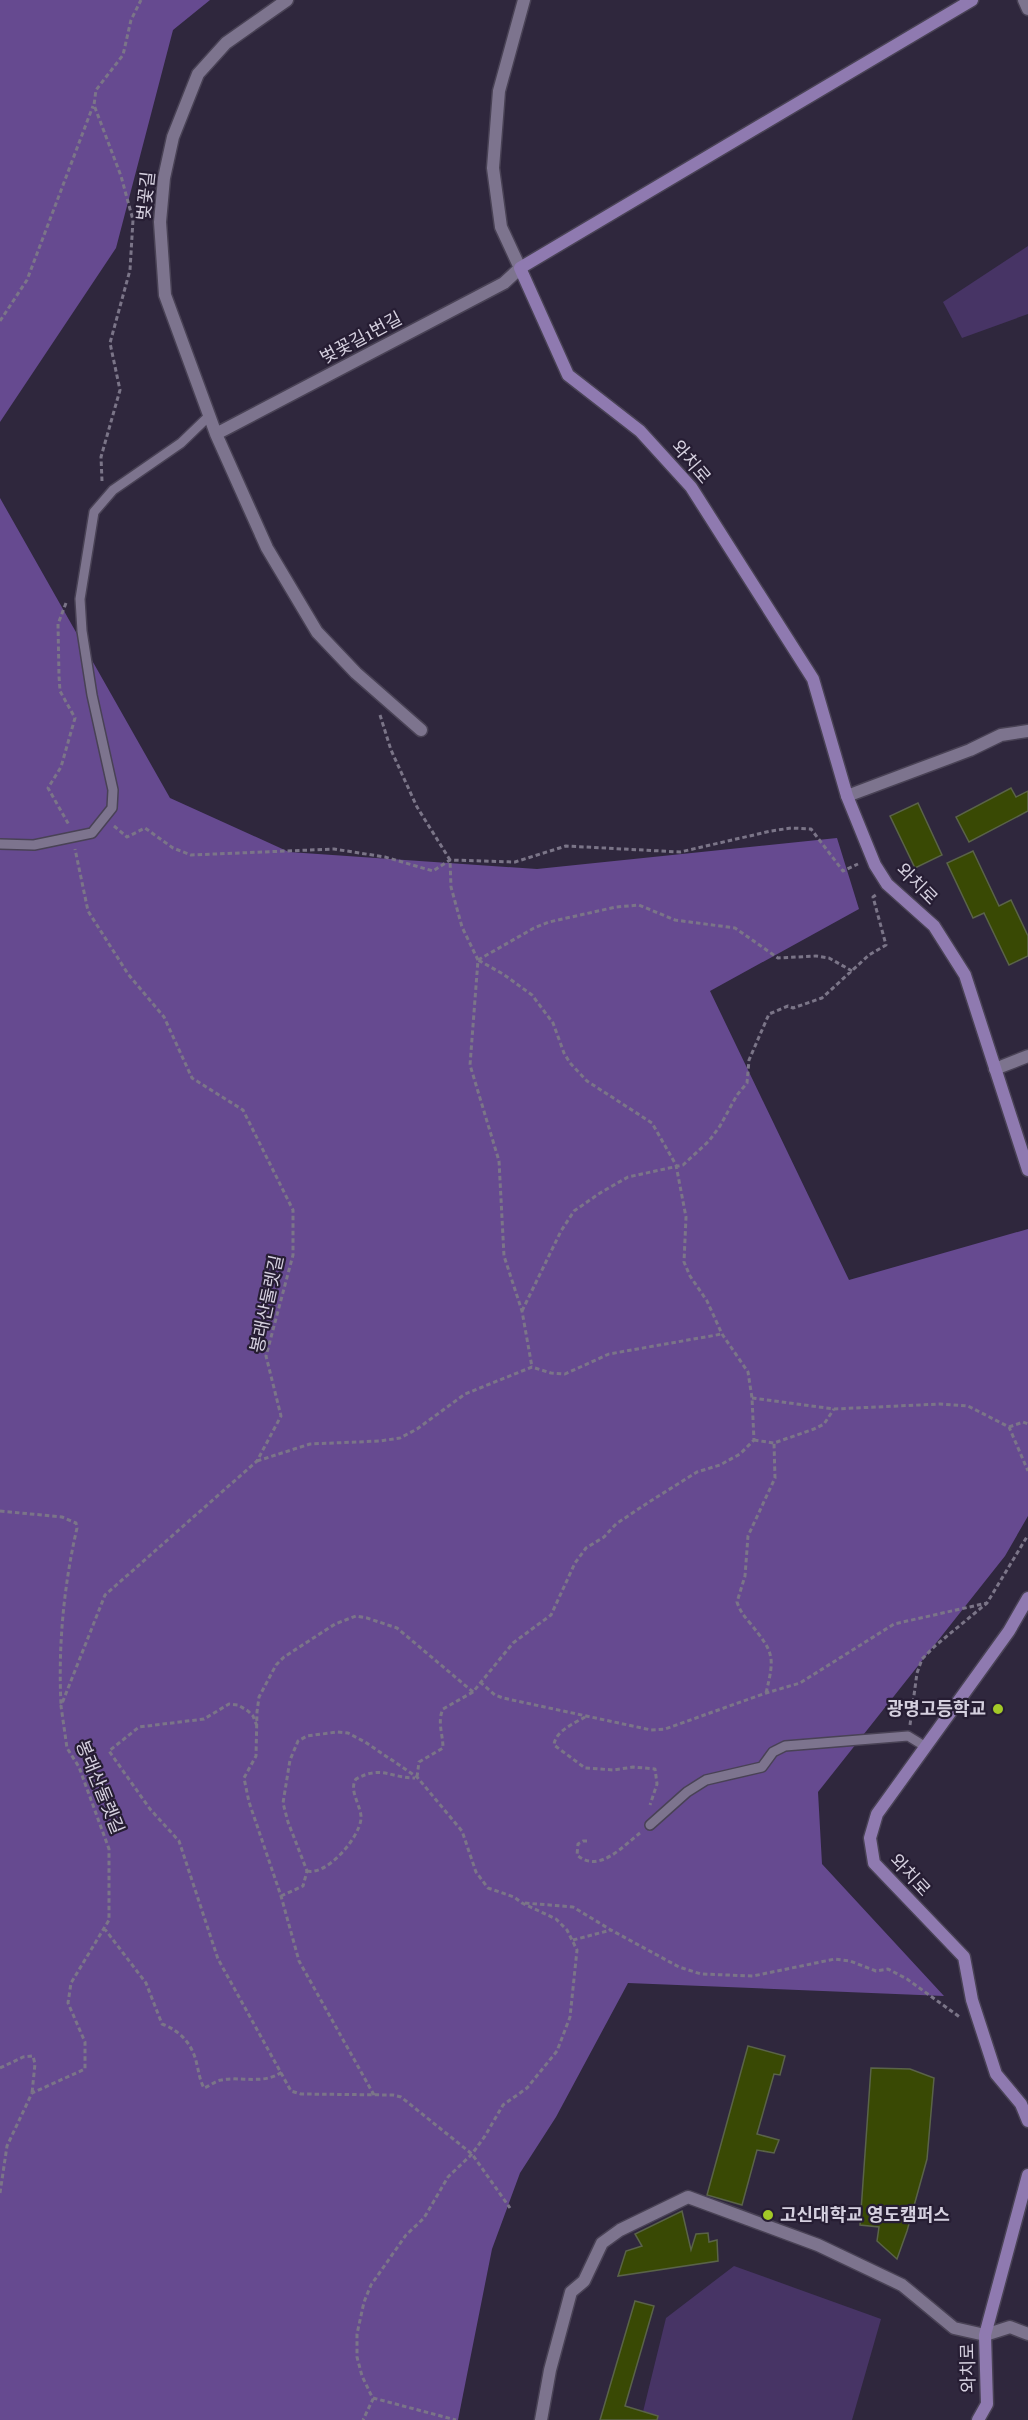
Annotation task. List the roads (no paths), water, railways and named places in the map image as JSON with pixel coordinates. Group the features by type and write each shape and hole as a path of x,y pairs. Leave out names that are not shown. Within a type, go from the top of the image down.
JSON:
{"main road":[{"path":"520,268 972,0"},
{"name":"와치로","path":"520,268 568,375 640,431 691,487 813,679 847,796 872,858 887,884 934,926 964,975 1028,1170"},
{"name":"와치로","path":"1028,1598 1009,1631 877,1814 870,1838 874,1863 964,1958 972,2000 996,2074 1021,2104 1028,2121"},
{"name":"와치로","path":"978,2420 987,2404 985,2335 1028,2175"}],"street":[{"name":"벚꽃길","path":"287,0 226,43 198,74 173,137 164,178 160,222 165,295 216,434 267,548 317,632 373,688 421,730"},
{"path":"520,268 501,227 493,168 499,91 524,0"},
{"path":"1024,0 1028,9"},
{"name":"벚꽃길1번길","path":"216,434 504,283 520,268"},
{"path":"847,796 970,750 1001,735 1028,731"},
{"path":"995,1069 1028,1056"},
{"path":"541,2420 550,2370 571,2292 584,2281 602,2243 620,2230 688,2197 818,2245 902,2285 954,2328 985,2335 1010,2327 1028,2334"}],"lane":[{"path":"0,844 34,845 92,833 111,808 113,790 92,695 82,631 80,599 94,512 113,490 181,443 209,416"},
{"path":"650,1825 687,1792 706,1780 762,1767 773,1752 785,1746 908,1736 926,1747"}],"place":[{"name":"광명고등학교","path":"998,1709"},
{"name":"고신대학교 영도캠퍼스","path":"768,2215"}]}
